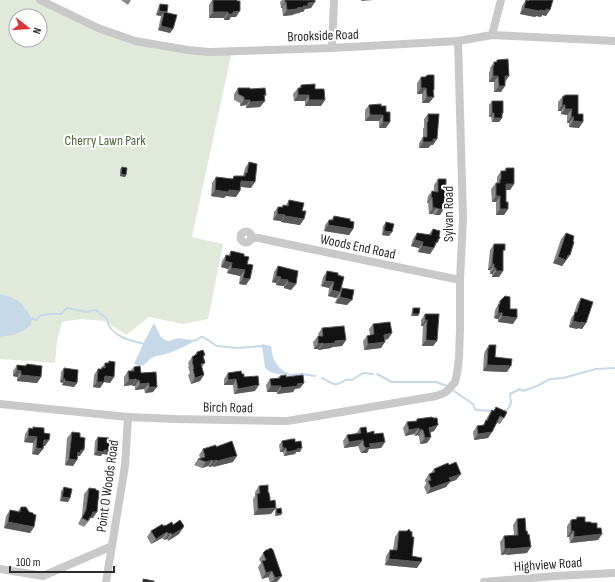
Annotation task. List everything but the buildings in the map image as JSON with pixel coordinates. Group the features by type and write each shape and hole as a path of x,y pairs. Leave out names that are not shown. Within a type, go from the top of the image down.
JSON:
{"street":[{"name":"Brookside Road","path":"40,0 98,28 135,41 209,52 332,48 458,41 492,35 615,41"},
{"path":"332,48 334,0"},
{"path":"492,35 501,0"},
{"name":"Sylvan Road","path":"450,389 455,382 458,363 463,218 458,41"},
{"name":"Woods End Road","path":"251,238 460,280"},
{"name":"Birch Road","path":"0,404 128,417 287,421 436,396 450,389"},
{"name":"Point O Woods Road","path":"106,582 125,466 128,417"},
{"path":"0,569 43,576 112,546"},
{"name":"Highview Road","path":"484,582 615,573"}],"green space":[{"name":"Cherry Lawn Park","path":"0,0 45,0 110,29 150,44 232,51 192,237 223,244 208,319 183,324 149,317 126,335 105,321 81,319 62,322 57,341 55,363 0,359"}],"water":[{"path":"0,294 16,299 23,305 32,319 31,325 16,334 0,337"},
{"path":"154,323 161,337 165,340 169,341 178,338 192,340 193,342 167,354 151,358 143,365 134,364 145,340"},
{"path":"262,344 271,346 274,359 280,368 287,373 286,375 272,373 265,368"}],"waterway":[{"path":"30,318 36,320 41,315 61,314 67,308 86,312 96,310 107,319 109,325 116,334 145,344"},
{"path":"191,341 203,337 217,346 238,348 262,347"},
{"path":"504,411 508,409 511,403 510,394 520,389 523,391 550,379 563,378 596,369 615,368"},
{"path":"285,373 289,375 302,374 315,376"},
{"path":"322,378 331,383 339,384 349,379 352,380 363,373 373,374"},
{"path":"377,374 392,382 436,382 447,386"},
{"path":"451,389 473,404 475,409 493,411"}]}
